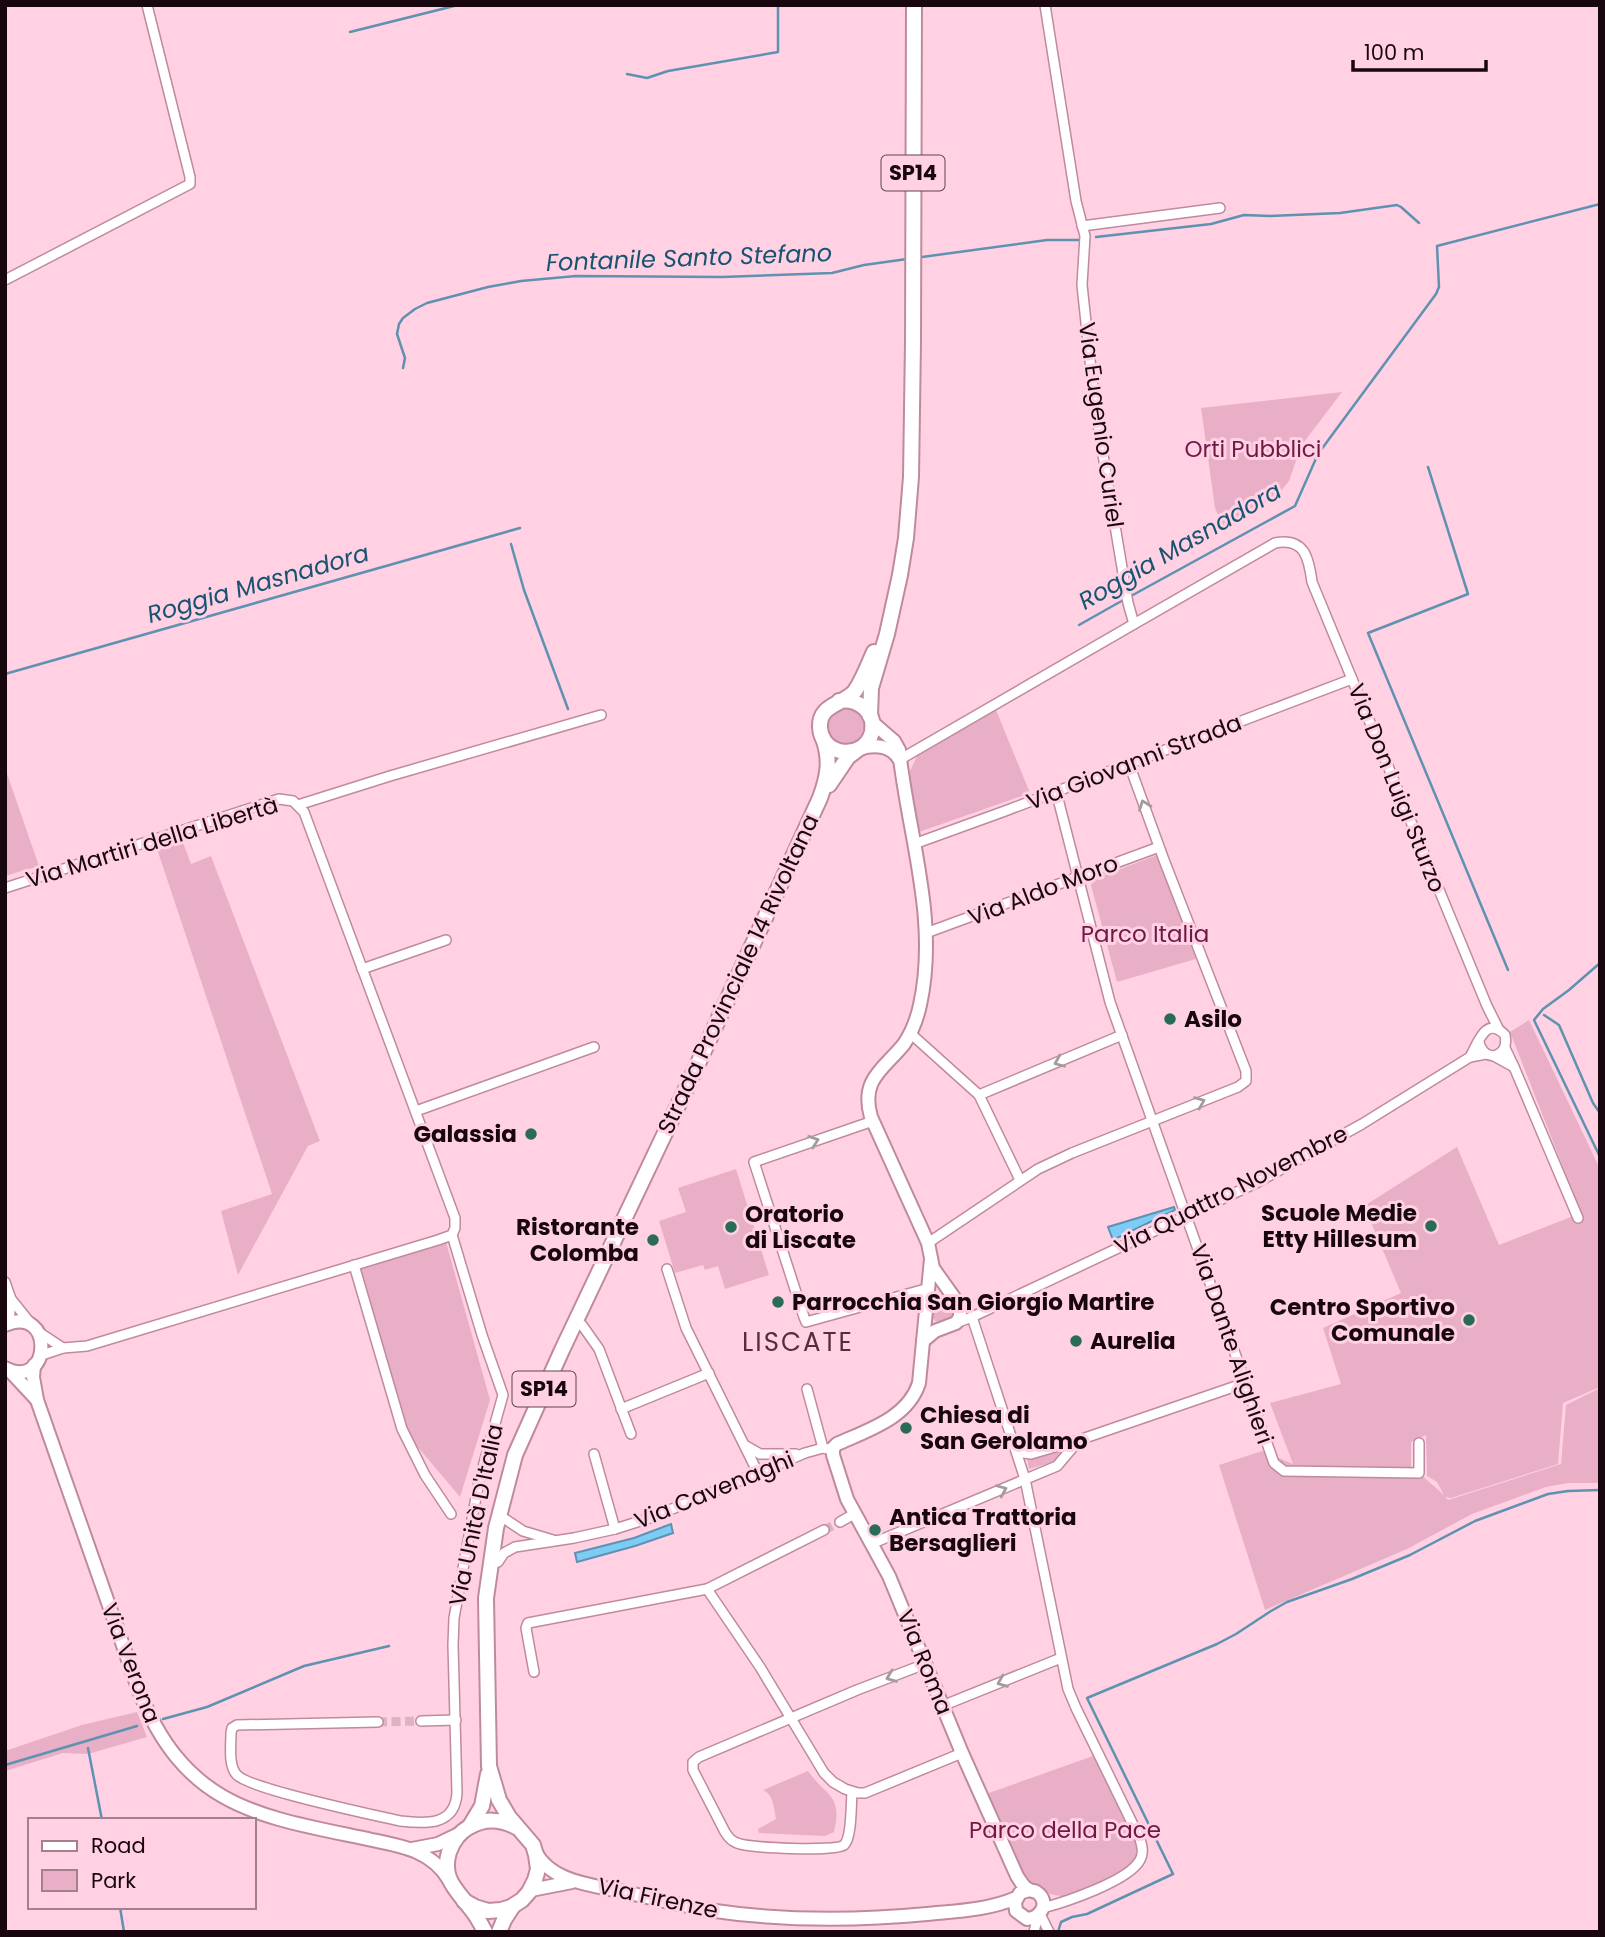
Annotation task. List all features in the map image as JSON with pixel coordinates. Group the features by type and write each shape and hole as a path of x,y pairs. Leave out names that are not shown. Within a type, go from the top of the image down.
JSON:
{"main road":[{"name":"Strada Provinciale 14 Rivoltana","path":"820,798 848,757 870,738 872,685 892,612 906,538 911,477 914,5"},
{"name":"Strada Provinciale 14 Rivoltana","path":"451,1883 447,1869 448,1856 454,1842 479,1813 484,1802 489,1766 485,1612 491,1554 515,1455 820,798 828,769 827,750 820,725 823,715 830,706 849,697 859,685 892,612"},
{"path":"839,701 856,702 866,709 871,719"},
{"path":"823,738 837,751 848,753 858,750"},
{"name":"Strada Provinciale 14 Rivoltana","path":"487,1643 505,1519 530,1438 620,1244 657,1150"},
{"name":"Strada Provinciale 14 Rivoltana","path":"489,1766 501,1804 535,1851"},
{"path":"466,1830 483,1821 495,1820 521,1830"},
{"path":"464,1901 486,1910 513,1906 531,1890 537,1870 535,1851"},
{"path":"451,1883 485,1932"},
{"path":"499,1932 513,1906"}],"street":[{"path":"5,280 190,184 147,5"},
{"name":"Via Eugenio Curiel","path":"1045,5 1076,201 1086,243 1082,285 1093,394 1126,592 1134,624"},
{"path":"1082,226 1220,208"},
{"name":"Via Don Luigi Sturzo","path":"1134,624 1275,543 1285,541 1297,546 1307,556 1312,582 1499,1030"},
{"path":"899,760 1134,624"},
{"name":"Via Giovanni Strada","path":"914,844 1352,679"},
{"path":"7,1369 23,1371 63,1348 87,1346 354,1265 454,1231 456,1218 304,812 298,805 601,715"},
{"path":"871,719 895,743 899,760 921,880 926,964 917,1019 901,1047 870,1084 868,1102 873,1121 928,1243 935,1271 965,1313 972,1317 1025,1479 1061,1658 942,1706"},
{"path":"858,750 881,746 894,752 899,760"},
{"path":"928,1243 1020,1180 1056,1160 1238,1087 1246,1080 1247,1070 1129,764"},
{"name":"Via Dante Alighieri","path":"1056,791 1107,991 1272,1460 1282,1470 1419,1473 1419,1443"},
{"name":"Via Martiri della Libertà","path":"5,888 279,799 293,801 298,805"},
{"name":"Via Aldo Moro","path":"926,933 1159,847"},
{"path":"362,969 446,940"},
{"name":"Via Don Luigi Sturzo","path":"1486,1031 1487,1006"},
{"path":"1514,1067 1482,1051 1479,1042 1482,1034 1490,1029 1499,1030 1505,1035 1506,1048 1578,1218"},
{"path":"910,1033 979,1095 1020,1180"},
{"path":"979,1095 1122,1035"},
{"name":"Via Quattro Novembre","path":"1470,1057 1479,1042"},
{"path":"415,1111 594,1047"},
{"path":"1490,1055 1499,1055 1506,1048"},
{"name":"Via Quattro Novembre","path":"951,1325 1258,1182 1470,1057 1490,1055"},
{"path":"873,1121 754,1162 806,1322 927,1301 937,1291 949,1291"},
{"name":"Via Unità D'Italia","path":"378,1722 237,1725 231,1732 232,1767 243,1780 268,1789 400,1821 435,1821 447,1815 456,1803 453,1641 455,1606 480,1481 503,1395 482,1335 454,1231"},
{"path":"807,1389 828,1449 891,1419 905,1407 918,1386 931,1259"},
{"path":"354,1265 402,1429 425,1475 451,1514"},
{"path":"667,1269 681,1319 758,1472"},
{"path":"5,1282 11,1299 35,1328"},
{"path":"11,1299 7,1324 26,1322 63,1348"},
{"path":"927,1301 932,1324 938,1327 951,1325"},
{"path":"923,1340 960,1317 960,1306"},
{"path":"582,1325 599,1349 631,1434"},
{"name":"Via Verona","path":"35,1328 43,1342 33,1377 37,1400 142,1698 160,1736 192,1774 238,1805 292,1823 412,1849 437,1864 451,1883"},
{"name":"Via Verona","path":"7,1369 37,1400"},
{"path":"621,1409 709,1373"},
{"path":"1017,1452 1031,1454 1079,1440 1245,1383"},
{"path":"871,1544 1060,1464 1079,1440"},
{"path":"745,1445 760,1454 805,1453"},
{"name":"Via Cavenaghi","path":"498,1562 502,1555 512,1548 615,1529 670,1511 805,1453 828,1449"},
{"name":"Via Roma","path":"828,1449 854,1514 893,1583 942,1706 1029,1905"},
{"path":"594,1454 615,1529"},
{"path":"840,1522 854,1514"},
{"path":"505,1519 523,1531 554,1541"},
{"path":"534,1672 526,1628 528,1623 707,1589 824,1530"},
{"path":"707,1589 791,1717 824,1773 833,1782 852,1792 871,1791 962,1753"},
{"name":"Via Firenze","path":"535,1851 551,1871 578,1881 705,1909 792,1918 883,1918 1029,1905 1074,1898 1130,1871 1141,1859 1143,1850 1072,1699 1061,1658"},
{"path":"852,1792 848,1839 842,1846 780,1848 742,1844 732,1840 725,1832 693,1770 693,1762 791,1717 925,1664"},
{"path":"421,1721 456,1720"},
{"name":"Via Verona","path":"412,1849 438,1844 466,1830"},
{"name":"Via Firenze","path":"531,1890 578,1881"},
{"path":"1029,1905 1032,1932"},
{"path":"1029,1905 1032,1932"},
{"path":"1029,1905 1049,1932"}],"green space":[{"name":"Orti Pubblici","path":"1342,392 1301,446 1289,481 1281,491 1274,498 1223,526 1215,508 1201,408"},
{"path":"846,708 860,713 865,727 860,741 846,746 832,741 827,727 832,713"},
{"path":"996,710 1030,793 919,832 909,781 910,771 918,754"},
{"path":"5,768 39,866 5,876"},
{"path":"182,840 191,864 211,856 320,1141 308,1146 238,1275 221,1211 272,1194 157,849"},
{"name":"Parco Italia","path":"1157,855 1196,959 1117,982 1091,885 1094,879"},
{"name":"Centro Sportivo Comunale","path":"1529,1020 1600,1169 1600,1387 1563,1403 1558,1464 1451,1498 1445,1497 1448,1500 1561,1464 1566,1405 1600,1388 1600,1483 1568,1483 1546,1487 1472,1514 1407,1549 1265,1610 1219,1465 1262,1451 1293,1464 1270,1403 1341,1384 1323,1328 1401,1293 1364,1206 1457,1147 1499,1245 1581,1213 1510,1032","holes":["1426,1435 1427,1476 1437,1482 1444,1495 1411,1466 1411,1442"]},
{"path":"736,1169 769,1275 725,1289 718,1266 705,1270 703,1265 675,1273 659,1221 686,1212 678,1188"},
{"path":"446,1242 490,1400 460,1497 411,1439 359,1269"},
{"path":"939,1295 947,1296 954,1306 955,1314 947,1321 935,1321 931,1314 931,1303"},
{"path":"1064,1447 1057,1461 1029,1469 1027,1458"},
{"path":"137,1712 147,1737 88,1754 63,1753 5,1771 5,1751 82,1725"},
{"name":"Parco della Pace","path":"1093,1756 1134,1838 1135,1857 1132,1863 1120,1872 1077,1892 1063,1896 1047,1893 1033,1886 1019,1868 986,1794"},
{"path":"808,1771 834,1803 834,1832 825,1836 759,1833 758,1829 776,1819 771,1799 763,1790"}],"water":[{"path":"1174,1207 1175,1210 1113,1240 1108,1227"},
{"path":"671,1524 673,1533 577,1562 575,1553 634,1538"}],"waterway":[{"path":"350,32 458,5"},
{"path":"627,74 647,78 668,71 778,52 778,5"},
{"name":"Roggia Masnadora","path":"1131,596 1295,506 1318,454 1436,294 1439,287 1437,246 1600,204"},
{"name":"Fontanile Santo Stefano","path":"1096,237 1211,224 1244,215 1340,213 1397,205 1419,223"},
{"name":"Fontanile Santo Stefano","path":"922,257 1047,240 1079,240"},
{"name":"Fontanile Santo Stefano","path":"403,368 405,358 397,334 403,318 427,303 488,287 576,276 722,277 832,273 907,259"},
{"path":"1428,467 1468,594 1368,633 1508,970"},
{"name":"Roggia Masnadora","path":"5,674 520,528"},
{"path":"511,544 524,590 568,709"},
{"name":"Roggia Masnadora","path":"1079,625 1125,599"},
{"path":"1600,963 1543,1009 1534,1020 1600,1157"},
{"path":"1544,1015 1559,1025 1593,1103 1600,1113"},
{"path":"1058,1932 1061,1922 1087,1914 1173,1874 1087,1698 1217,1644 1287,1602 1410,1555 1475,1521 1548,1494 1600,1490"},
{"path":"163,1719 207,1707 304,1666 389,1646"},
{"path":"5,1765 137,1726"},
{"path":"88,1748 102,1818"},
{"path":"120,1909 124,1932"}],"tunnel":[{"path":"824,1530 840,1522"},
{"path":"378,1722 421,1721"}],"place":[{"name":"Asilo","path":"1170,1019"},
{"name":"Galassia","path":"531,1134"},
{"name":"Scuole Medie Etty Hillesum","path":"1431,1226"},
{"name":"Oratorio di Liscate","path":"731,1227"},
{"name":"Ristorante Colomba","path":"653,1240"},
{"name":"Parrocchia San Giorgio Martire","path":"778,1302"},
{"name":"Centro Sportivo Comunale","path":"1469,1320"},
{"name":"Aurelia","path":"1076,1341"},
{"name":"Chiesa di San Gerolamo","path":"906,1428"},
{"name":"Antica Trattoria Bersaglieri","path":"875,1530"}],"district":[{"name":"LISCATE","path":"798,1342"}]}
